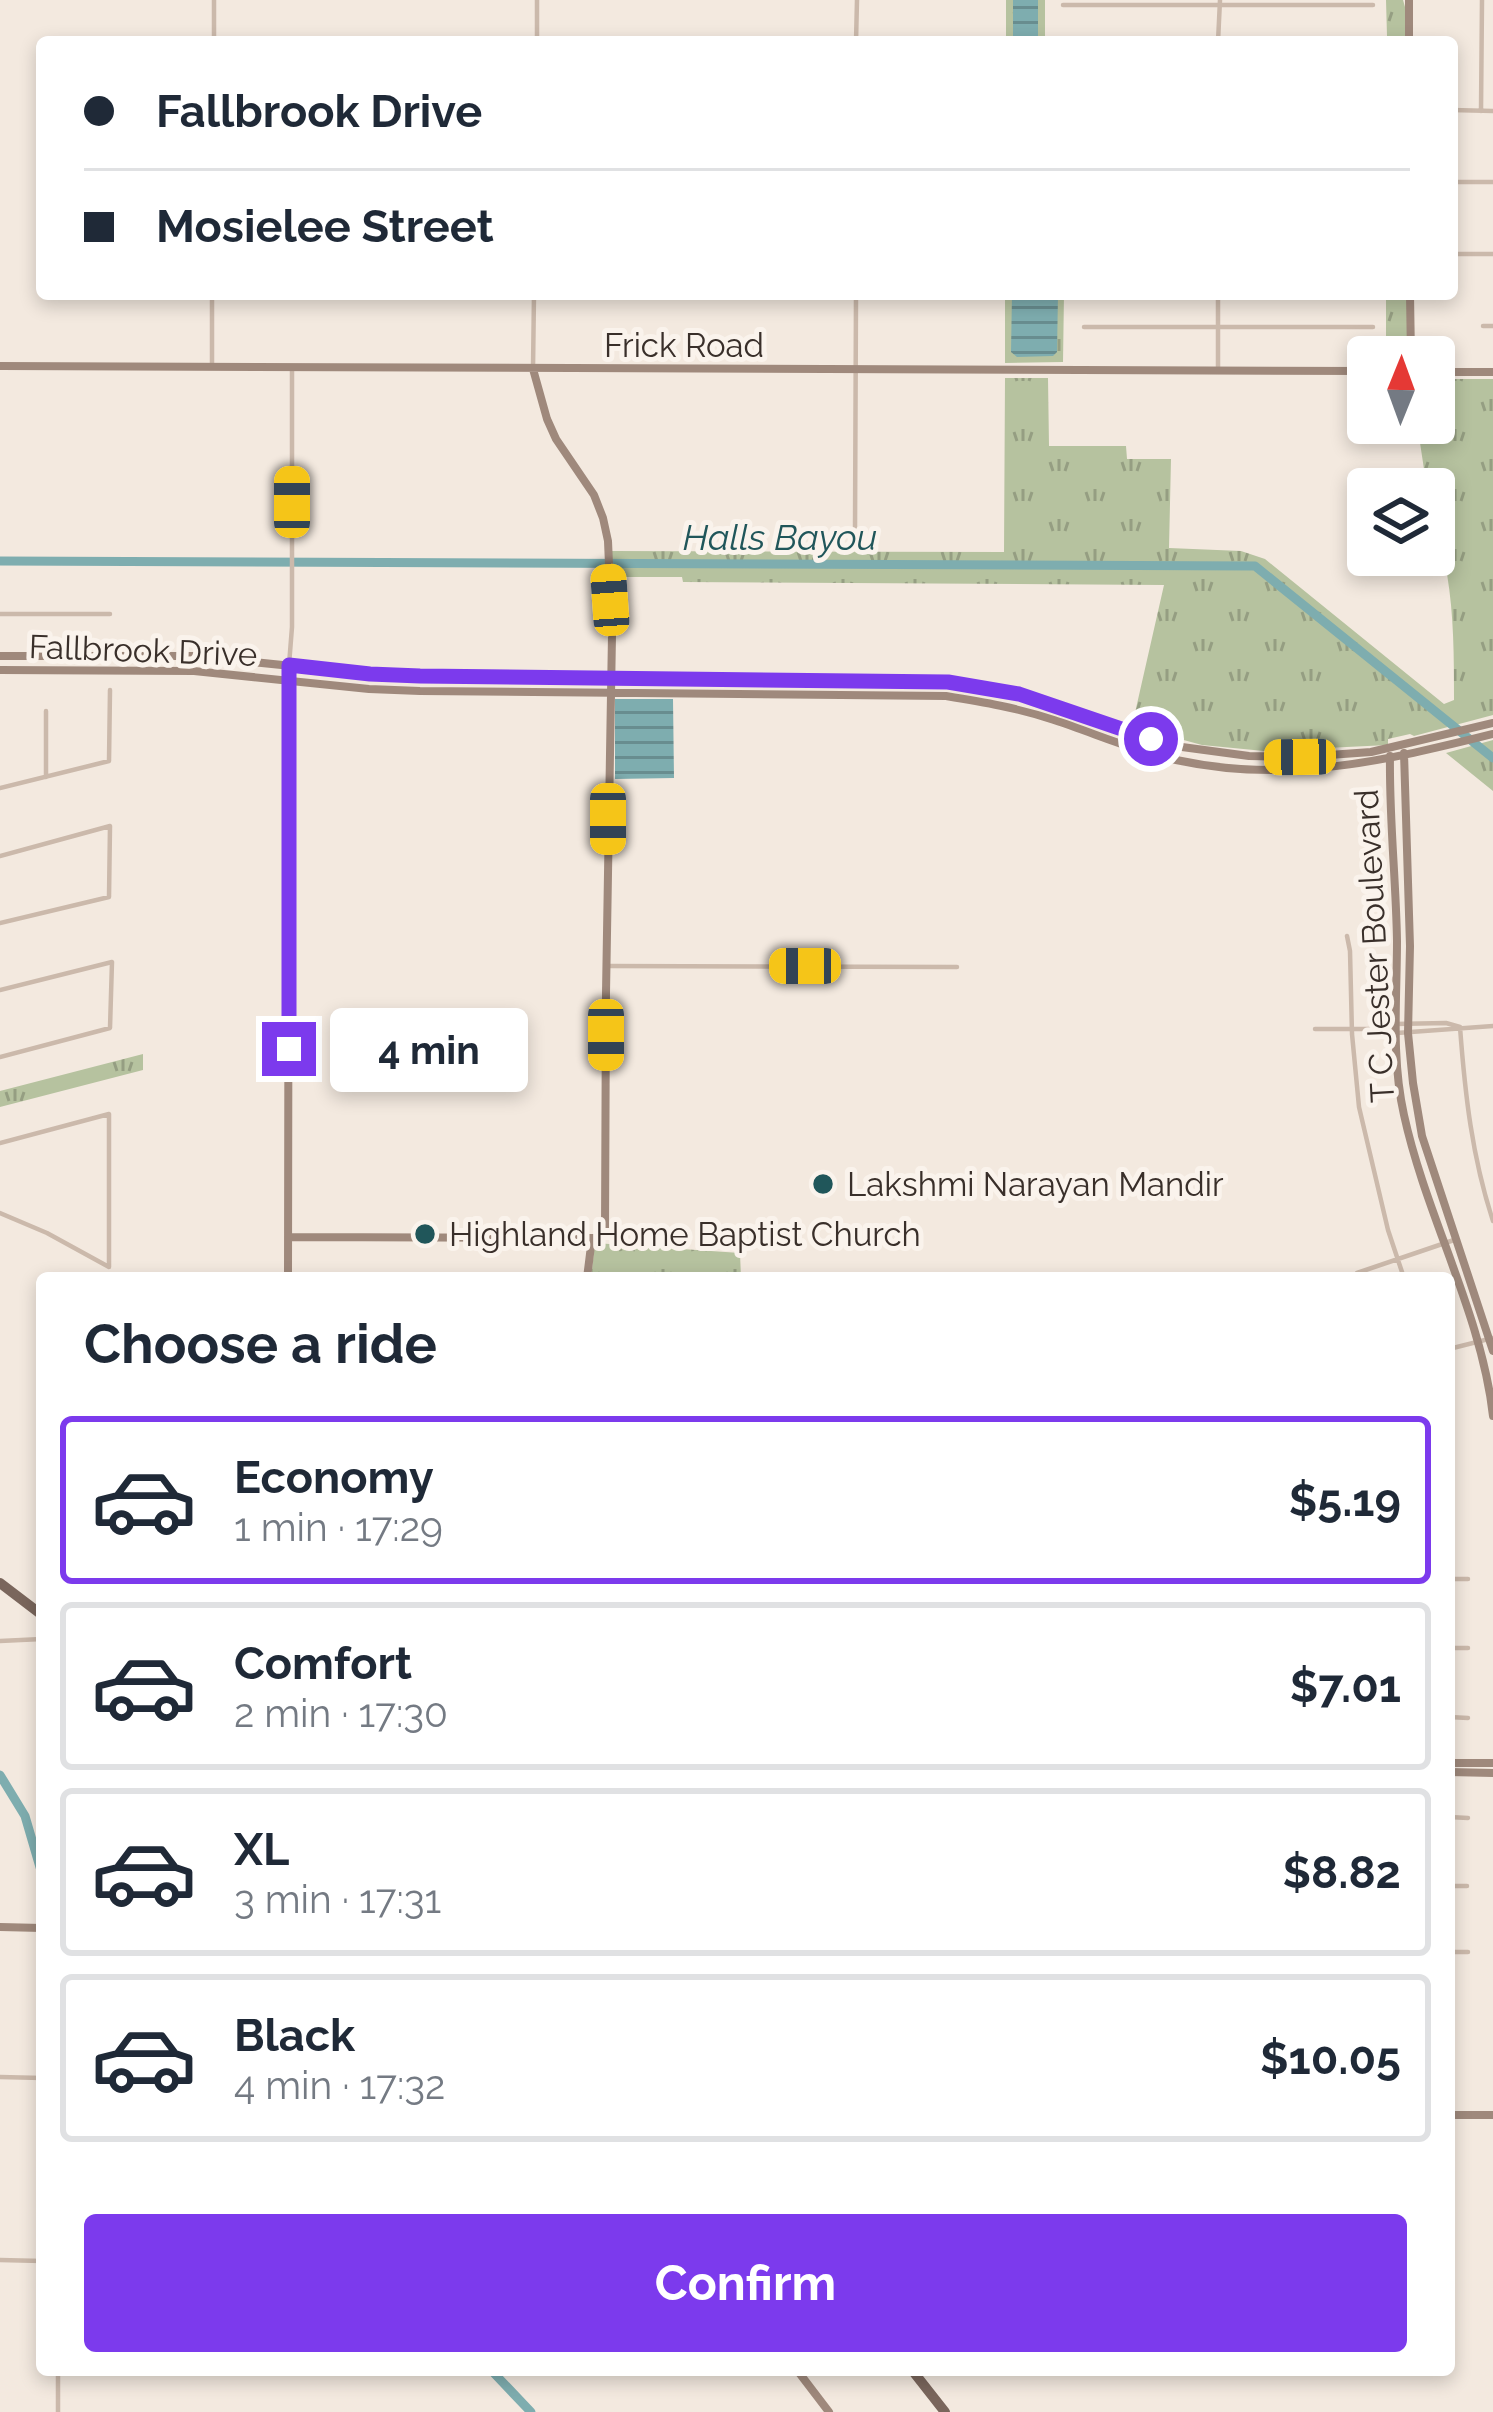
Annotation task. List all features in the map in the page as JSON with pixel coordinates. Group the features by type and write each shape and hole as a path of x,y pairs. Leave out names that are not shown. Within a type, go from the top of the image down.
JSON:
{"main road":[{"path":"0,1583 36,1610"},
{"path":"917,2376 945,2412"}],"street":[{"path":"214,0 214,36"},
{"path":"537,0 537,36"},
{"path":"856,36 857,0"},
{"path":"1409,0 1409,36"},
{"path":"1481,111 1482,0"},
{"path":"1218,36 1219,3"},
{"path":"1063,5 1373,5"},
{"path":"1458,110 1493,111"},
{"path":"1458,182 1493,182"},
{"path":"1458,254 1493,254"},
{"path":"212,300 212,368"},
{"path":"289,1237 599,1238 605,1230 612,635 608,546 598,503 553,432 533,369 534,300"},
{"path":"855,531 856,300"},
{"path":"1217,370 1218,300"},
{"path":"1410,300 1411,336"},
{"path":"1483,326 1493,326"},
{"path":"1084,327 1373,327"},
{"name":"Frick Road","path":"0,366 1347,371"},
{"path":"288,1272 292,368"},
{"path":"1455,372 1493,372"},
{"path":"0,614 110,614"},
{"name":"Fallbrook Drive","path":"0,656 194,656 420,676 948,682 1019,694 1151,739 1216,753 1276,758 1390,754"},
{"name":"Fallbrook Drive","path":"0,670 194,671 386,690 946,696 1014,708 1147,753 1214,767 1301,771 1330,769 1489,724"},
{"path":"836,680 836,694"},
{"path":"946,696 948,682"},
{"path":"0,788 109,761 110,690"},
{"path":"46,711 46,777"},
{"name":"Fallbrook Drive","path":"1404,750 1491,735"},
{"name":"T C Jester Boulevard","path":"1404,750 1412,1083 1422,1136 1492,1336 1493,1351"},
{"name":"T C Jester Boulevard","path":"1390,754 1397,947 1394,1028 1404,1113 1453,1272"},
{"path":"0,856 110,826 109,897 0,923"},
{"path":"1347,936 1359,1107 1384,1218 1402,1272"},
{"path":"0,990 112,962 110,1028 0,1057"},
{"path":"608,966 957,967"},
{"path":"1315,1029 1447,1031 1493,1026"},
{"path":"1460,1027 1469,1130 1493,1221"},
{"path":"0,1143 110,1114 109,1267 0,1213"},
{"path":"587,1272 592,1238"},
{"path":"1360,1272 1456,1240"},
{"name":"T C Jester Boulevard","path":"1455,1279 1477,1341 1493,1416"},
{"path":"1455,1347 1492,1336"},
{"path":"1455,1580 1468,1579"},
{"path":"0,1640 36,1640"},
{"path":"1455,1648 1468,1648"},
{"path":"1455,1718 1468,1718"},
{"path":"1455,1766 1493,1763"},
{"path":"1455,1768 1493,1773"},
{"path":"1455,1817 1468,1818"},
{"path":"1455,1886 1467,1886"},
{"path":"0,1927 36,1928"},
{"path":"1455,1952 1468,1952"},
{"path":"0,2077 36,2078"},
{"path":"1455,2115 1493,2115"},
{"path":"0,2260 36,2261"},
{"path":"58,2376 58,2412"},
{"path":"801,2376 829,2412"}],"green space":[{"path":"1006,0 1045,0 1045,36 1006,36"},
{"path":"1386,0 1403,0 1407,36 1387,36"},
{"path":"1005,300 1064,300 1063,362 1005,363"},
{"path":"1386,300 1408,300 1408,336 1386,336"},
{"path":"1005,378 1048,378 1049,446 1126,446 1127,459 1171,459 1169,548 1241,551 1265,559 1444,704 1454,700 1447,576 1455,576 1455,468 1424,468 1420,444 1455,444 1455,379 1493,379 1493,715 1388,739 1388,745 1264,751 1202,745 1132,726 1164,585 683,582 682,577 612,577 612,551 1004,552"},
{"path":"1493,740 1493,791 1446,753"},
{"path":"143,1054 143,1070 0,1107 0,1091"},
{"path":"595,1243 740,1253 741,1272 592,1272"}],"water":[{"path":"1013,0 1038,0 1038,36 1013,36"},
{"path":"1012,300 1058,300 1057,352 1017,357 1011,352"},
{"path":"615,699 673,699 674,778 615,779"}],"waterway":[{"name":"Halls Bayou","path":"0,561 1255,566 1493,758"},
{"path":"0,1775 25,1816 36,1854"},
{"path":"497,2376 531,2412"}],"place":[{"name":"Lakshmi Narayan Mandir","path":"823,1184"},
{"name":"Highland Home Baptist Church","path":"425,1234"}],"route":[{"path":"289,1049 289,665 420,676 948,682 1019,694 1151,739"}]}
